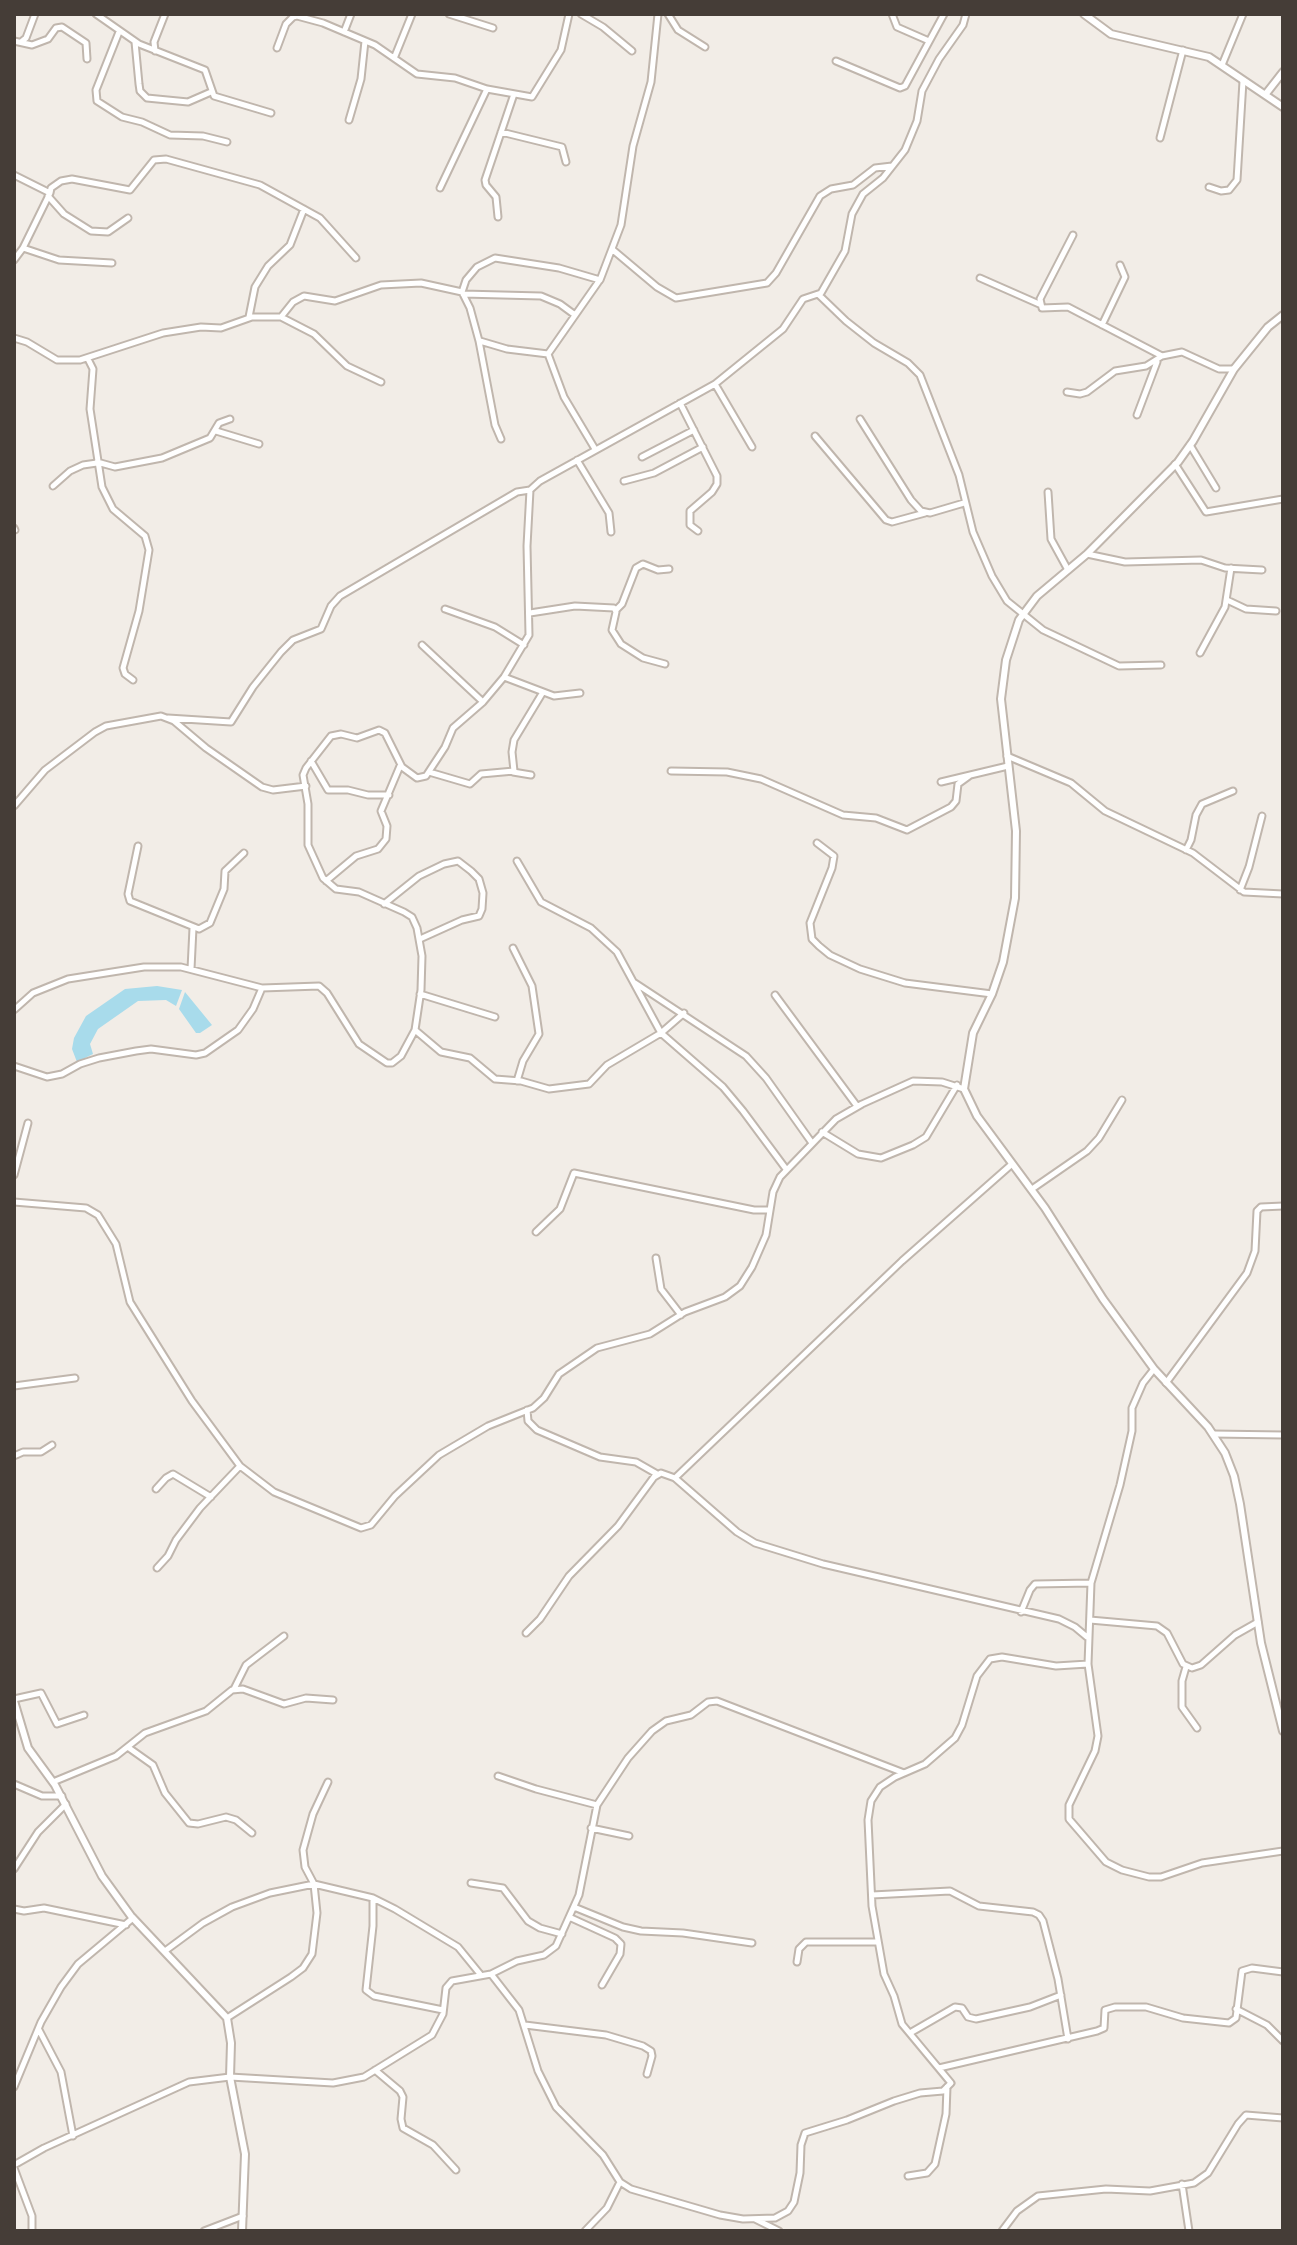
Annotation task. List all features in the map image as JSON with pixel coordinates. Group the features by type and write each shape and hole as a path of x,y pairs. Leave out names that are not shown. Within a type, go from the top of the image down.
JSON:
{"street":[{"path":"17,42 26,38 35,14"},
{"path":"96,14 135,41 205,70 211,92 221,98 271,113"},
{"path":"155,51 154,42 165,14"},
{"path":"344,32 351,14"},
{"path":"395,56 412,14"},
{"path":"449,14 493,28"},
{"path":"277,48 286,24 293,17 306,18 395,56 417,74 455,78 487,89 527,97 535,95 561,50 569,14"},
{"path":"581,14 632,51"},
{"path":"548,354 600,280 613,250 621,225 633,146 649,90 658,14"},
{"path":"668,14 678,30 705,47"},
{"path":"892,14 897,27 929,41"},
{"path":"836,61 900,88 905,86 944,14"},
{"path":"819,295 845,251 849,222 857,204 863,194 893,166 913,135 922,91 939,59 963,25 966,14"},
{"path":"1084,14 1111,34 1203,54 1283,107"},
{"path":"1222,65 1243,14"},
{"path":"17,42 32,45 48,39 56,28 62,27 86,43 87,59"},
{"path":"119,32 96,90 97,101 122,117 170,135 203,136 227,142"},
{"path":"135,41 140,91 147,98 188,102 211,92"},
{"path":"349,120 361,79 365,41"},
{"path":"1160,138 1184,49"},
{"path":"1265,95 1283,72"},
{"path":"1209,187 1229,190 1237,180 1243,81"},
{"path":"440,188 487,89"},
{"path":"498,217 496,197 485,180 514,94"},
{"path":"501,132 562,147 566,162"},
{"path":"14,260 23,248 51,188 61,181 72,179 130,190 157,158 247,180 320,218 356,258"},
{"path":"613,250 657,287 676,298 767,283 776,273 820,196 831,189 853,185 875,168 893,166"},
{"path":"14,175 40,186 49,194 57,209 91,231 108,232 128,218"},
{"path":"249,317 255,287 268,266 290,245 304,209"},
{"path":"1039,305 1073,235"},
{"path":"23,248 59,260 112,263"},
{"path":"501,439 496,431 479,341 462,293 466,280 477,267 495,258 559,268 600,280"},
{"path":"1102,325 1125,277 1120,265"},
{"path":"980,278 1050,309 1064,306 1160,358"},
{"path":"281,317 298,298 313,296 335,301 381,285 421,283 462,293 541,296 575,315"},
{"path":"14,806 45,770 95,732 123,722 168,718 231,722 253,687 281,652 293,640 321,629 331,606 340,596 517,492 530,490 595,449 715,384 783,329 808,296 819,295 846,321 874,343 908,363 920,375 959,475 973,532 992,576 1007,601 1022,616 1071,645 1119,666 1161,665"},
{"path":"822,1132 858,1154 881,1158 926,1137 960,1087 973,1033 1003,962 1015,898 1016,831 1001,699 1002,679 1022,616 1037,596 1087,554 1175,464 1190,445 1234,369 1268,327 1283,315"},
{"path":"14,338 57,360 88,359 144,337 201,327 221,328 249,317 281,317 320,339 347,366 381,382"},
{"path":"479,341 507,349 548,354"},
{"path":"1067,392 1087,392 1115,371 1146,366 1182,352 1219,369 1234,369"},
{"path":"548,354 564,397 595,449"},
{"path":"1137,415 1160,358"},
{"path":"88,359 93,369 90,409 97,463 108,503 145,536 149,550 139,611 123,668 133,680"},
{"path":"715,384 752,447"},
{"path":"680,403 717,479 712,492 690,511 690,525 698,531"},
{"path":"53,486 70,471 83,465 97,463 115,467 162,458 210,438 219,423 230,419"},
{"path":"860,419 911,500 926,513"},
{"path":"642,457 694,430"},
{"path":"216,431 259,444"},
{"path":"815,436 886,520 892,522 964,503"},
{"path":"1190,445 1216,488"},
{"path":"624,481 654,473 703,447"},
{"path":"577,460 609,513 611,532"},
{"path":"1175,464 1206,512 1283,499"},
{"path":"14,1010 33,993 68,979 144,967 175,966 262,988 323,988 359,1044 387,1063 401,1056 415,1030 420,994 420,939 415,921 408,914 359,892 336,889 326,881 308,845 303,775 331,736 341,734 357,738 379,730 385,733 401,765 417,778 423,778 429,772 453,728 483,702 504,677 529,635 527,546 530,490"},
{"path":"1048,492 1051,539 1068,570"},
{"path":"1087,554 1125,562 1201,560 1231,568 1262,570"},
{"path":"665,664 643,658 621,644 612,630 616,610 622,604 636,568 643,564 658,570 669,569"},
{"path":"1200,653 1218,623 1227,600 1231,568"},
{"path":"1227,600 1257,611 1276,611"},
{"path":"530,613 575,606 610,607 616,610"},
{"path":"445,609 495,627 524,645"},
{"path":"422,645 483,702"},
{"path":"504,677 554,696 580,693"},
{"path":"512,772 515,768 512,752 514,740 543,692"},
{"path":"168,718 262,787 273,790 306,786"},
{"path":"1007,756 1071,783 1105,811 1186,850 1240,890 1256,894 1283,894"},
{"path":"311,760 328,790 389,795"},
{"path":"326,881 356,856 382,846 388,835 381,811 401,765"},
{"path":"941,782 1008,766"},
{"path":"671,771 727,772 761,779 843,815 876,818 904,830 951,807 956,801 958,784 969,776"},
{"path":"429,772 470,784 481,774 512,772 531,775"},
{"path":"1186,850 1202,804 1233,791"},
{"path":"1240,890 1262,816"},
{"path":"817,843 834,856 810,923 812,939 819,946 830,955 860,969 905,983 992,994"},
{"path":"138,846 128,894 130,901 193,928 204,928 210,923 224,889 223,875 244,853"},
{"path":"384,905 419,876 444,864 458,861 471,871 479,879 483,893 479,916 462,920 420,939"},
{"path":"517,861 541,902 600,934 617,952 661,1033 723,1087 786,1169"},
{"path":"191,969 193,928"},
{"path":"513,948 532,986 539,1034 523,1061 517,1081"},
{"path":"634,983 724,1040 757,1067 812,1143"},
{"path":"14,1066 47,1077 99,1058 151,1049 188,1055 205,1053 238,1030 253,1009 262,988"},
{"path":"420,994 495,1017"},
{"path":"775,995 857,1106"},
{"path":"415,1030 441,1052 470,1058 489,1077 542,1089 589,1084 607,1065 661,1033 684,1013"},
{"path":"14,1202 86,1208 98,1215 116,1244 130,1302 192,1401 240,1466 274,1492 323,1510 356,1527 366,1527 419,1470 488,1426 537,1405 559,1374 597,1348 650,1334 681,1315 725,1297 740,1286 766,1235 776,1185 786,1169 836,1119 913,1081 932,1081 960,1087 977,1116 1032,1189 1085,1273 1154,1369 1213,1434 1234,1476 1258,1622 1283,1731"},
{"path":"1032,1189 1087,1151 1099,1138 1122,1100"},
{"path":"14,1175 28,1123"},
{"path":"675,1478 902,1261 1012,1164"},
{"path":"536,1232 560,1209 571,1175 577,1173 683,1197 769,1210"},
{"path":"1166,1383 1247,1273 1255,1251 1257,1211 1266,1206 1283,1206"},
{"path":"656,1258 661,1289 681,1315"},
{"path":"1154,1369 1143,1383 1132,1408 1132,1431 1120,1485 1091,1583 1088,1664 1098,1736 1095,1751 1067,1810 1069,1819 1106,1862 1143,1876 1161,1877 1202,1863 1283,1851"},
{"path":"14,1386 75,1378"},
{"path":"527,1410 528,1421 537,1430 600,1457 636,1462 657,1474 664,1473 675,1478 737,1532 755,1543 823,1564 1066,1622 1088,1638"},
{"path":"1213,1434 1283,1435"},
{"path":"14,1456 23,1452 41,1452 52,1445"},
{"path":"157,1568 181,1533 240,1466"},
{"path":"156,1489 173,1474 211,1497"},
{"path":"526,1633 540,1619 569,1576 618,1526 657,1474"},
{"path":"1021,1612 1035,1584 1091,1583"},
{"path":"1090,1620 1157,1626 1167,1633 1186,1667 1182,1681 1182,1707 1197,1728"},
{"path":"1186,1667 1201,1665 1235,1635 1258,1622"},
{"path":"53,1782 116,1756 145,1733 206,1711 234,1689 246,1665 284,1636"},
{"path":"491,1974 513,1998 525,2025 538,2071 556,2107 603,2155 620,2182 631,2189 720,2215 743,2219 775,2218 792,2207 798,2187 801,2145 805,2133 920,2093 943,2091 950,2080 900,2020 887,1982 872,1895 869,1809 880,1787 925,1764 955,1738 977,1676 990,1659 1002,1657 1056,1666 1088,1664"},
{"path":"234,1689 243,1689 284,1704 306,1698 333,1700"},
{"path":"84,1715 57,1724 41,1693 14,1700 17,1719 28,1748 62,1796 102,1876 133,1918 227,2018 231,2043 230,2077 246,2156 242,2231"},
{"path":"32,2231 32,2216 14,2166 189,2082 230,2077 333,2083 356,2079 432,2035 440,2021 449,1985 459,1979 491,1974 517,1961 550,1951 562,1934 581,1886 597,1805 628,1758 652,1731 666,1721 696,1713 713,1700 905,1774"},
{"path":"129,1748 153,1765 165,1793 189,1823 198,1824 226,1817 236,1820 252,1833"},
{"path":"498,1776 597,1805"},
{"path":"227,2018 291,1977 309,1960 316,1942 317,1913 314,1884 305,1867 303,1850 313,1814 328,1782"},
{"path":"14,1784 42,1796 62,1796"},
{"path":"14,1869 38,1832 66,1804"},
{"path":"591,1828 629,1836"},
{"path":"471,1883 503,1888 528,1921 562,1934"},
{"path":"165,1951 203,1923 232,1907 270,1893 314,1884 373,1898 413,1919 458,1947 480,1975"},
{"path":"872,1895 950,1891 979,1906 1033,1912 1043,1921 1068,2039"},
{"path":"373,1898 366,1990 374,1996 443,2010"},
{"path":"574,1907 641,1931 683,1933 752,1943"},
{"path":"14,1909 44,1908 126,1925"},
{"path":"569,1917 615,1938 621,1944 620,1954 602,1985"},
{"path":"14,2087 38,2029 61,1987 78,1964 133,1918"},
{"path":"797,1962 799,1949 806,1942 878,1942"},
{"path":"939,2068 1102,2030 1104,2014 1110,2008 1146,2007 1183,2018 1229,2023 1236,2018 1242,1971 1252,1968 1283,1972"},
{"path":"909,2033 955,2007 962,2008 968,2017 976,2019 1030,2007 1061,1995"},
{"path":"1236,2009 1262,2021 1283,2041"},
{"path":"525,2025 606,2035 643,2046 651,2051 652,2056 647,2074"},
{"path":"38,2029 61,2072 73,2136"},
{"path":"375,2070 403,2097 403,2128 433,2145 456,2170"},
{"path":"908,2176 927,2173 935,2164 948,2104 947,2086"},
{"path":"1002,2231 1017,2211 1038,2196 1106,2189 1150,2191 1194,2183 1208,2173 1246,2115 1283,2118"},
{"path":"585,2231 607,2208 620,2182"},
{"path":"1181,2183 1189,2231"},
{"path":"204,2231 243,2216"},
{"path":"752,2217 779,2231"}],"water":[{"path":"157,986 182,990 176,1006 166,1000 138,1001 98,1029 90,1044 93,1054 77,1062 72,1049 74,1038 86,1016 125,989"},
{"path":"185,992 212,1025 200,1033 196,1033 179,1009"}]}
